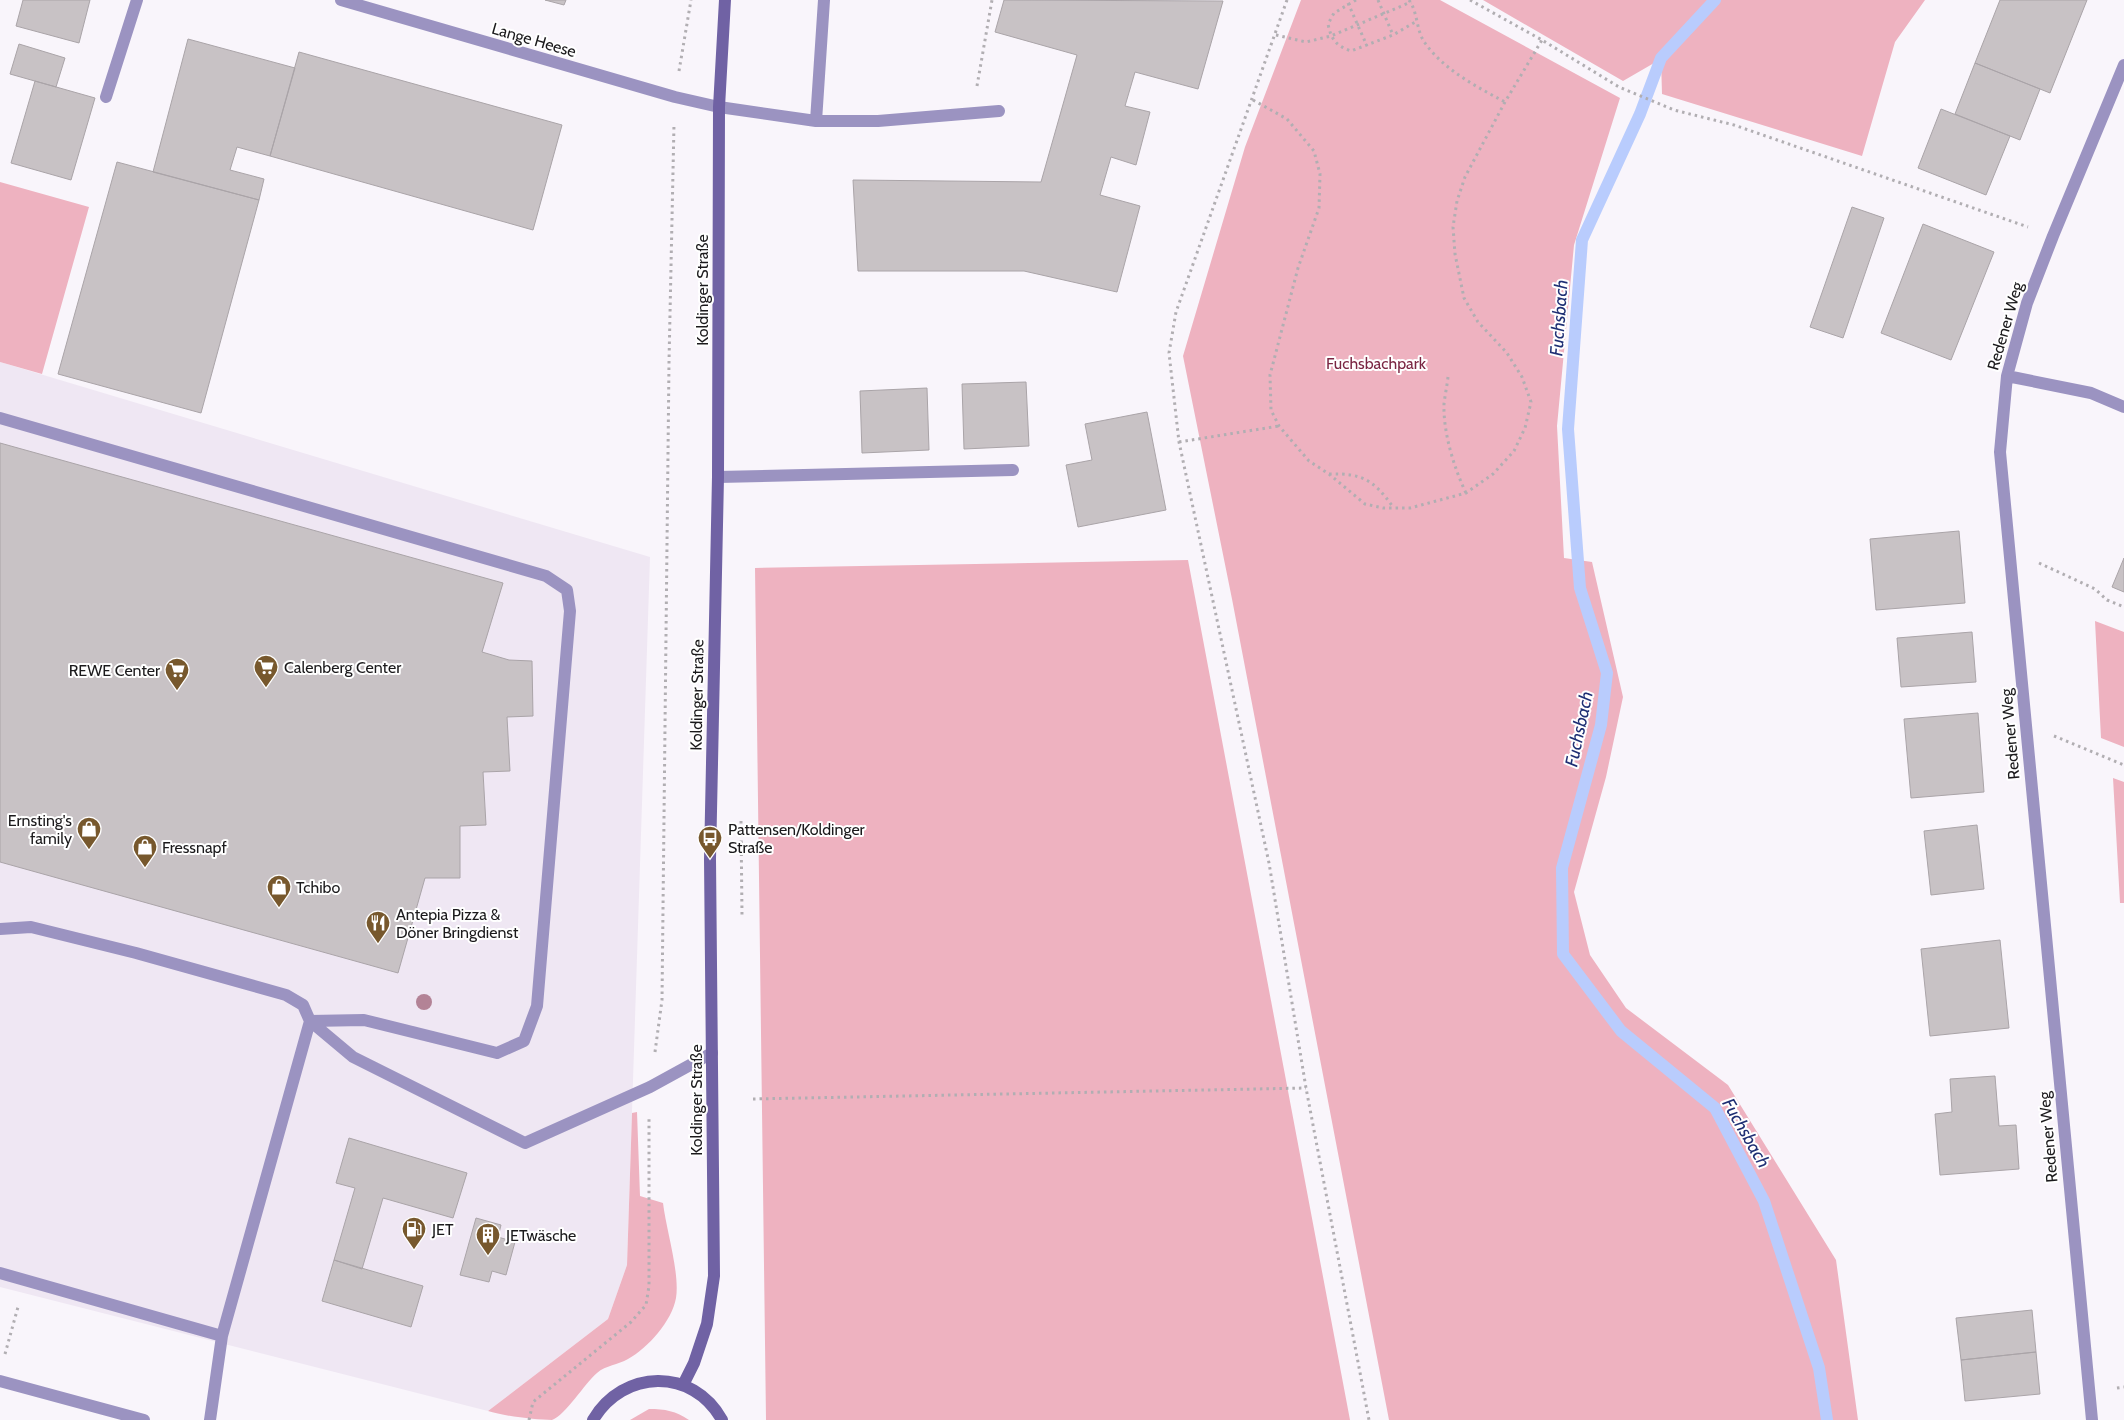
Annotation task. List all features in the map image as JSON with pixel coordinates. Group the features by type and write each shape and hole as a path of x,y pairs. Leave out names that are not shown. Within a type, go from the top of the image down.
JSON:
{"street":[{"path":"106,97 137,0"},
{"name":"Lange Heese","path":"341,0 674,97 719,107 816,121 878,121 999,112"},
{"name":"Koldinger Straße","path":"683,1385 694,1363 707,1324 714,1276 710,859 718,478 719,107 725,0"},
{"path":"816,121 824,0"},
{"name":"Redener Weg","path":"2092,1420 2000,452 2007,376 2027,303 2124,65"},
{"path":"2007,376 2091,393 2124,407"},
{"path":"0,418 546,576 567,590 570,611 537,1006 524,1041 497,1053 364,1020 310,1020"},
{"path":"718,478 1013,470"},
{"path":"0,929 31,927 136,952 286,995 303,1005 310,1020 353,1056 525,1143 650,1087 712,1053"},
{"path":"210,1420 222,1336 310,1020"},
{"path":"0,1273 222,1336"},
{"path":"0,1381 144,1420"},
{"path":"593,1420 609,1399 636,1384 668,1381 696,1391 708,1400 722,1420"}],"path":[{"path":"529,1420 533,1402 631,1322 646,1306 649,1286 650,1087 662,1000 674,97 691,0"},
{"path":"972,115 992,0"},
{"path":"1287,0 1176,312 1169,353 1179,442 1269,862 1306,1088 1369,1420"},
{"path":"1356,0 1334,13 1328,24 1331,36 1339,47 1351,51 1367,46 1393,35 1416,21"},
{"path":"1378,0 1393,35"},
{"path":"1470,0 1542,40 1619,87 1674,110 1734,125 2053,236"},
{"path":"1276,35 1306,42 1331,36 1410,1 1424,42 1443,62 1473,85 1505,102"},
{"path":"1348,4 1367,46"},
{"path":"1253,100 1286,119 1314,150 1320,174 1319,208 1292,287 1270,375 1271,410 1279,426 1309,461 1329,474 1365,504 1383,508 1410,508 1466,493 1493,474 1514,451 1525,428 1531,402 1522,377 1507,353 1478,322 1464,298 1460,284 1453,227 1457,201 1465,177 1505,102 1542,40"},
{"path":"1448,376 1444,405 1449,441 1454,468 1466,493"},
{"path":"1179,442 1279,426"},
{"path":"1329,474 1349,473 1369,481 1382,490 1393,507"},
{"path":"2010,560 2036,562 2095,590 2106,600 2124,607"},
{"path":"2026,724 2124,765"},
{"path":"741,816 742,915"},
{"path":"753,1099 1306,1088"},
{"path":"3,1361 25,1280"}],"shaded area":[{"path":"0,362 650,557 627,1265 608,1319 488,1411 0,1287"}],"green space":[{"name":"Fuchsbachpark","path":"1301,0 1440,0 1620,98 1574,245 1557,426 1564,558 1592,562 1623,697 1606,777 1574,892 1590,955 1626,1008 1728,1085 1836,1260 1858,1420 1389,1420 1232,599 1183,356 1245,147"},
{"path":"1483,0 1925,0 1895,42 1862,156 1662,94 1661,59 1623,81"},
{"path":"0,182 89,207 42,374 0,362"},
{"path":"1188,560 1350,1420 766,1420 755,568"},
{"path":"2095,621 2124,632 2124,747 2101,738"},
{"path":"2113,778 2124,782 2124,903 2120,903"},
{"path":"637,1112 640,1196 663,1203 676,1276 676,1298 670,1316 651,1341 628,1359 604,1368 597,1373 569,1406 552,1420 502,1415 488,1411 608,1319 627,1265 632,1113"},
{"path":"649,1409 670,1411 680,1414 689,1420 630,1420"}],"building":[{"path":"23,0 90,0 79,43 16,26"},
{"path":"545,0 566,0 564,5"},
{"path":"1004,0 1223,1 1198,89 1135,72 1125,106 1150,112 1136,165 1111,157 1100,195 1140,206 1117,292 1024,271 858,271 853,180 1041,182 1077,55 995,32"},
{"path":"2000,0 2087,0 2050,93 1975,63"},
{"path":"188,39 295,68 270,156 237,147 230,170 264,179 259,200 153,172"},
{"path":"19,44 65,58 56,87 10,74"},
{"path":"299,52 562,125 533,230 270,156"},
{"path":"1975,63 2040,89 2020,140 1955,114"},
{"path":"35,81 95,98 71,180 11,163"},
{"path":"1941,109 2010,136 1986,195 1918,168"},
{"path":"117,162 259,200 201,413 58,374"},
{"path":"1852,207 1884,218 1843,338 1810,327"},
{"path":"1923,224 1994,252 1951,360 1881,333"},
{"path":"1026,382 1029,446 964,449 962,384"},
{"path":"927,388 929,450 862,453 860,391"},
{"path":"1147,412 1166,510 1078,527 1066,465 1092,460 1085,424"},
{"name":"Calenberg Center","path":"0,443 503,583 482,652 509,660 532,661 533,716 507,717 510,771 483,772 486,825 460,826 460,878 425,878 398,973 0,862"},
{"path":"1959,531 1965,603 1876,610 1870,539"},
{"path":"2124,558 2124,592 2112,587"},
{"path":"1972,632 1976,682 1901,687 1897,638"},
{"path":"1978,713 1984,792 1911,798 1904,719"},
{"path":"1977,825 1984,889 1931,895 1924,831"},
{"path":"2000,940 2009,1028 1930,1036 1921,949"},
{"path":"1995,1076 1999,1126 2016,1125 2019,1169 1940,1175 1935,1114 1952,1112 1950,1079"},
{"path":"349,1138 467,1173 453,1218 383,1198 362,1269 334,1260 355,1188 336,1183"},
{"name":"JETwäsche","path":"476,1218 501,1225 498,1237 515,1242 506,1275 492,1271 489,1282 460,1275"},
{"path":"334,1260 423,1286 411,1327 322,1301"},
{"path":"2032,1310 2036,1352 1961,1360 1956,1318"},
{"path":"2036,1352 2040,1394 1965,1401 1961,1360"}],"waterway":[{"name":"Fuchsbach","path":"1715,0 1661,58 1640,114 1582,240 1568,429 1580,588 1607,673 1601,725 1562,868 1563,954 1621,1031 1715,1108 1764,1201 1819,1368 1827,1420"}],"place":[{"name":"Calenberg Center","path":"266,688"},
{"name":"REWE Center","path":"177,691"},
{"name":"Ernsting's family","path":"89,850"},
{"name":"Pattensen/Koldinger Straße","path":"710,859"},
{"name":"Fressnapf","path":"145,868"},
{"name":"Tchibo","path":"279,908"},
{"name":"Antepia Pizza & Döner Bringdienst","path":"378,944"},
{"name":"JET","path":"414,1250"},
{"name":"JETwäsche","path":"488,1256"}]}
